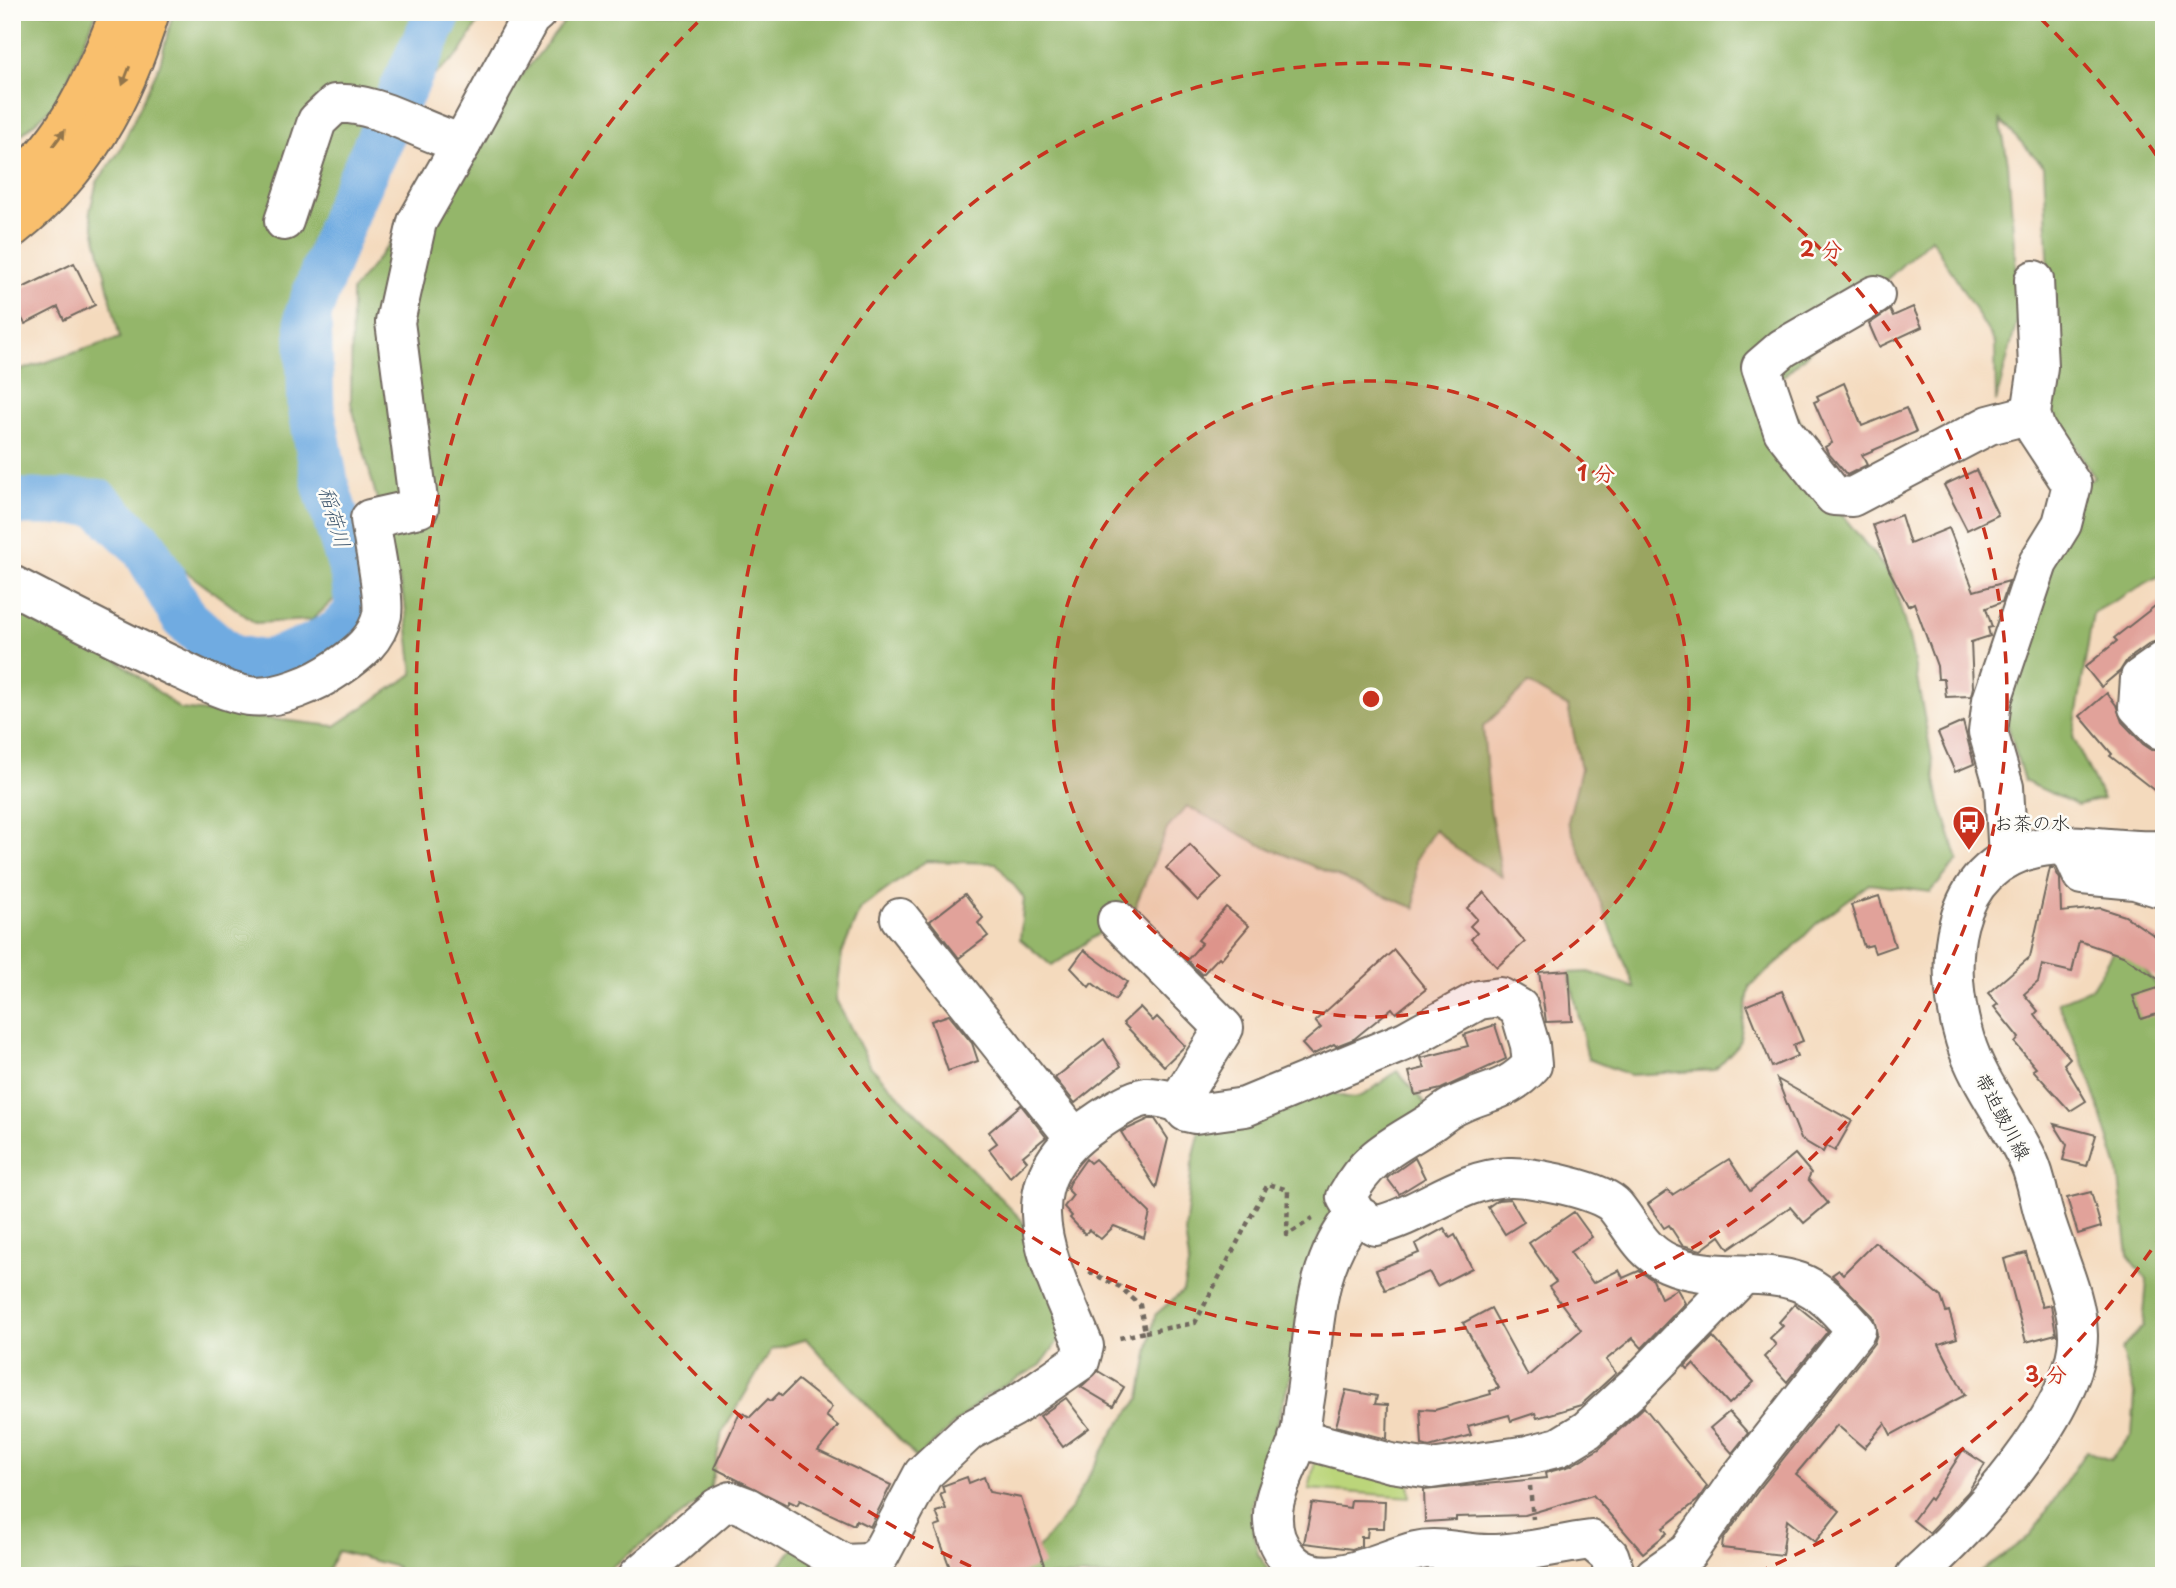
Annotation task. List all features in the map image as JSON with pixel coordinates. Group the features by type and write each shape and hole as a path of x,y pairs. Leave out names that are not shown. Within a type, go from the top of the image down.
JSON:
{"main road":[{"path":"12,187 44,159 75,115 120,12"},
{"path":"12,228 67,179 97,137 116,103 150,12"}],"street":[{"path":"12,586 209,683 248,696 270,696 298,687 333,672 358,655 375,634 382,613 370,519 419,508 395,322 417,222 451,140 530,18 537,12"},
{"path":"284,221 317,121 335,104 356,102 451,140"},
{"path":"2008,859 2004,787 1988,732 1992,700 2038,564 2062,524 2072,485 2036,430 2031,414 2038,367 2034,280"},
{"path":"1875,295 1783,348 1761,367 1783,431 1834,496 1852,497 1989,425 2031,414"},
{"path":"2159,729 2138,707 2140,678 2164,661"},
{"path":"2069,847 2082,875 2135,880 2164,889"},
{"name":"帯迫皷川線","path":"1915,1576 1967,1527 2048,1421 2065,1386 2078,1336 2073,1306 2031,1165 1980,1074 1965,1040 1951,962 1955,932 1969,895 1980,881 2008,859 2037,848 2069,847 2124,852 2164,850"},
{"path":"900,918 1074,1137"},
{"path":"1117,920 1224,1028 1178,1102"},
{"path":"638,1576 718,1507 731,1501 747,1507 844,1564 867,1563 880,1555 923,1474 969,1432 1012,1408 1080,1361 1084,1346 1047,1252 1039,1210 1045,1180 1057,1156 1074,1137 1104,1117 1146,1097 1178,1102 1186,1112 1195,1114 1245,1107 1405,1041 1479,1000 1500,997 1519,1008 1530,1045 1532,1065 1518,1080 1505,1088 1456,1105 1378,1155 1360,1173 1342,1231 1322,1272 1315,1304 1308,1382 1298,1438 1283,1471 1272,1509 1277,1538 1287,1558 1308,1572 1340,1574 1420,1550 1490,1554 1591,1540 1609,1555 1616,1576"},
{"path":"1351,1206 1375,1226 1403,1219 1477,1181 1510,1177 1554,1181 1613,1203 1646,1251 1670,1264 1706,1273 1777,1278 1800,1283 1826,1299 1856,1330 1739,1479 1688,1552 1654,1576"},
{"path":"1298,1438 1391,1463 1431,1469 1528,1455 1559,1447 1587,1430 1638,1383 1741,1277"}],"path":[{"path":"1084,1346 1195,1323 1268,1184 1288,1190 1287,1235 1351,1206"},
{"path":"1047,1252 1120,1287 1140,1305 1145,1332"},
{"path":"1528,1455 1535,1548"}],"green space":[{"path":"12,12 97,12 58,102 12,143"},
{"path":"173,12 484,12 461,52 355,145 309,246 296,370 342,592 312,620 255,623 130,530 39,482 12,482 12,373 120,338 90,211 97,182 119,152 160,64"},
{"path":"572,12 2164,12 2164,573 2093,613 2073,737 2103,799 2077,805 2024,781 2004,712 2051,505 2094,477 2073,442 2043,405 2053,365 2044,166 2000,120 2008,163 2019,313 1996,402 1995,343 1931,238 1775,384 1833,469 1839,511 1892,577 1911,646 1940,802 1958,860 1931,892 1869,884 1816,924 1750,986 1739,1044 1715,1070 1630,1075 1588,1059 1569,973 1588,972 1635,988 1568,822 1581,769 1568,707 1528,684 1483,727 1490,808 1502,877 1455,848 1435,829 1416,859 1415,908 1259,844 1187,806 1167,829 1134,909 1052,966 1020,939 1024,898 996,863 926,861 860,909 842,953 836,1000 871,1067 1021,1219 1062,1292 1061,1337 1041,1365 984,1397 917,1458 806,1339 771,1350 722,1433 709,1495 599,1576 394,1576 397,1567 338,1551 325,1576 12,1576 12,587 31,592 180,709 335,726 413,674 405,603 351,403 352,291"},
{"path":"2114,951 2134,954 2164,996 2164,1576 1974,1576 2031,1535 2086,1451 2110,1460 2132,1434 2135,1395 2121,1350 2143,1326 2147,1280 2128,1255 2118,1169 2091,1082 2058,1002 2092,988"},
{"path":"1397,1071 1428,1107 1333,1206 1303,1274 1291,1376 1250,1510 1258,1554 1273,1576 985,1576 1027,1562 1069,1511 1114,1431 1140,1398 1155,1315 1183,1291 1189,1261 1185,1233 1192,1164 1201,1127 1321,1088 1346,1097 1361,1096"},
{"path":"1317,1452 1409,1473 1410,1497 1309,1489"},
{"path":"794,1548 843,1576 771,1576"}],"building":[{"path":"74,263 95,305 64,320 58,307 25,324 20,315 12,319 12,293"},
{"path":"1913,307 1922,327 1879,347 1869,324 1890,310 1893,316"},
{"path":"1844,383 1862,426 1906,408 1916,432 1862,455 1867,465 1847,475 1825,447 1832,443 1814,402 1819,400 1817,396"},
{"path":"1976,470 1998,515 1967,530 1944,485"},
{"path":"1901,515 1910,544 1949,528 1974,591 2009,581 2002,602 1986,608 1992,627 1988,628 1990,636 1971,642 1971,696 1946,697 1944,679 1938,679 1937,666 1914,603 1908,606 1889,570 1873,525"},
{"path":"2164,599 2164,639 2151,643 2127,660 2120,671 2101,687 2085,667 2117,641 2114,638"},
{"path":"2107,693 2116,705 2122,722 2143,744 2152,750 2164,750 2164,798 2110,756 2112,754 2080,716"},
{"path":"1963,722 1974,764 1955,772 1938,733"},
{"path":"1190,845 1222,878 1198,901 1166,868"},
{"path":"2050,868 2054,868 2060,879 2061,912 2101,908 2125,916 2164,942 2164,983 2123,956 2079,941 2072,972 2042,965 2038,982 2024,994 2038,1011 2035,1014 2044,1027 2070,1058 2064,1064 2086,1101 2070,1111 2033,1070 2036,1068 2015,1043 2019,1038 1994,1007 1998,1004 1988,993 2030,957"},
{"path":"1484,892 1525,942 1497,967 1471,939 1477,933 1470,926 1477,919 1467,908"},
{"path":"965,894 983,918 978,923 988,936 959,958 930,921"},
{"path":"1879,896 1895,946 1875,953 1872,945 1864,947 1851,905"},
{"path":"1226,907 1249,926 1221,959 1219,957 1202,975 1187,960 1202,943 1198,940"},
{"path":"1084,950 1127,982 1115,1000 1092,983 1089,987 1071,968"},
{"path":"1394,950 1426,989 1396,1013 1392,1008 1354,1039 1336,1046 1334,1044 1312,1055 1302,1044 1321,1028 1315,1021"},
{"path":"1569,970 1572,1021 1546,1022 1539,972"},
{"path":"2164,986 2164,1012 2141,1019 2133,996"},
{"path":"1782,991 1803,1041 1793,1045 1797,1056 1772,1067 1747,1005"},
{"path":"1140,1007 1153,1021 1157,1017 1185,1046 1164,1066 1123,1023"},
{"path":"949,1015 972,1043 978,1061 948,1071 931,1021"},
{"path":"1495,1025 1506,1059 1441,1089 1415,1095 1409,1072 1425,1068 1421,1058 1468,1046 1464,1035"},
{"path":"1104,1039 1121,1066 1075,1103 1055,1078"},
{"path":"1777,1079 1852,1121 1835,1151 1826,1146 1823,1152 1801,1139"},
{"path":"1021,1105 1046,1137 1023,1156 1027,1161 1010,1177 989,1149 997,1143 989,1132"},
{"path":"1149,1119 1155,1119 1168,1139 1156,1188 1121,1132"},
{"path":"2054,1124 2096,1135 2087,1166 2063,1160 2067,1145"},
{"path":"1795,1154 1811,1173 1808,1179 1828,1203 1804,1223 1790,1207 1729,1249 1720,1236 1701,1250 1682,1245 1669,1225 1664,1228 1648,1204 1668,1190 1672,1195 1729,1159 1750,1191"},
{"path":"1415,1158 1425,1178 1399,1194 1387,1178"},
{"path":"1086,1159 1090,1163 1095,1159 1150,1213 1144,1238 1114,1226 1101,1239 1089,1230 1085,1234 1070,1218 1072,1216 1064,1207 1073,1195 1067,1189"},
{"path":"2091,1192 2101,1227 2078,1234 2067,1198"},
{"path":"1510,1199 1524,1222 1505,1234 1488,1207 1498,1200"},
{"path":"1574,1212 1592,1237 1570,1252 1593,1283 1619,1270 1623,1278 1639,1271 1653,1280 1661,1298 1677,1289 1685,1303 1642,1348 1633,1338 1606,1360 1616,1373 1581,1405 1537,1418 1535,1413 1511,1421 1509,1415 1468,1426 1471,1435 1429,1447 1422,1445 1420,1409 1435,1410 1491,1394 1490,1391 1499,1388 1463,1323 1491,1308 1528,1376 1581,1330 1549,1287 1556,1282 1529,1243"},
{"path":"1444,1228 1450,1238 1455,1235 1472,1268 1437,1286 1429,1272 1385,1290 1376,1270 1419,1253 1415,1244"},
{"path":"1875,1242 1941,1297 1946,1312 1949,1311 1957,1338 1939,1344 1965,1395 1891,1435 1885,1423 1864,1448 1837,1425 1796,1474 1840,1511 1815,1542 1787,1520 1782,1555 1722,1548 1723,1540 1757,1492 1874,1343 1877,1334 1873,1316 1832,1275 1839,1270 1843,1274"},
{"path":"2026,1253 2042,1307 2051,1305 2056,1334 2026,1342 2004,1259"},
{"path":"1795,1304 1828,1331 1787,1382 1764,1357 1776,1345 1770,1338 1783,1326 1779,1322"},
{"path":"1713,1337 1754,1382 1729,1404 1693,1364 1688,1369 1685,1366"},
{"path":"1098,1371 1124,1387 1113,1406 1081,1387"},
{"path":"798,1380 832,1407 826,1416 838,1426 818,1451 891,1485 870,1527 856,1520 854,1525 800,1500 797,1505 789,1501 787,1505 714,1468 740,1412 750,1417 768,1399 771,1401 779,1393 782,1396"},
{"path":"1346,1390 1377,1396 1375,1404 1388,1405 1387,1439 1336,1426"},
{"path":"1066,1398 1089,1428 1063,1447 1040,1416"},
{"path":"1644,1407 1707,1486 1698,1500 1663,1528 1667,1533 1643,1553 1593,1495 1525,1515 1456,1517 1456,1520 1425,1522 1424,1490 1546,1478 1545,1473 1570,1466 1599,1449"},
{"path":"1729,1412 1748,1433 1732,1453 1710,1428"},
{"path":"1963,1450 1985,1464 1968,1492 1929,1533 1913,1520 1929,1498 1931,1500"},
{"path":"967,1477 969,1483 984,1477 989,1492 1021,1498 1044,1565 1012,1576 953,1576 935,1527 941,1525 936,1512 946,1509 940,1494 944,1492 942,1486"},
{"path":"1351,1500 1385,1501 1384,1528 1368,1528 1367,1537 1361,1537 1361,1546 1352,1549 1304,1543 1312,1503 1350,1508"}],"waterway":[{"name":"稲荷川","path":"12,502 97,502 144,547 185,619 230,658 265,664 310,648 339,632 359,611 354,576 326,487 311,407 308,314 349,204 439,12"}],"place":[{"name":"お茶の水","path":"1969,852"}]}
